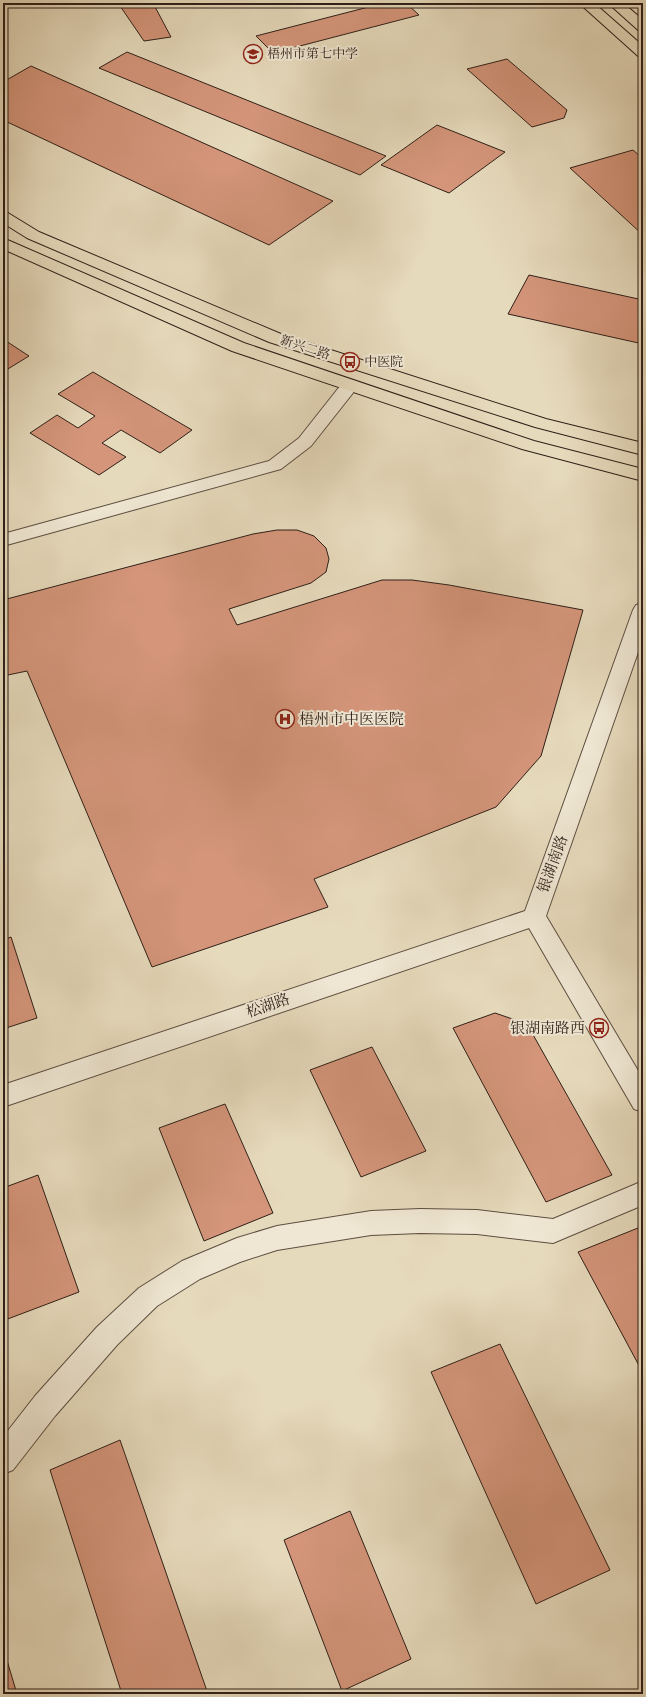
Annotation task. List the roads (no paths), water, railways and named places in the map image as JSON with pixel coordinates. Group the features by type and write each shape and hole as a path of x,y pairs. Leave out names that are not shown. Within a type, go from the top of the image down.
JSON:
{"main road":[{"path":"586,3 643,53"},
{"path":"615,3 643,26"},
{"name":"新兴二路","path":"3,216 33,235 275,338 541,423 643,449"},
{"name":"新兴二路","path":"3,243 238,348 528,445 643,475"}],"street":[{"path":"3,540 275,465 305,442 350,385"},
{"name":"银湖南路","path":"534,917 643,610"},
{"path":"534,917 643,1101"},
{"name":"松湖路","path":"3,1096 534,917"},
{"path":"3,1460 45,1406 107,1336 148,1297 191,1270 237,1250 276,1238 371,1223 420,1221 477,1222 553,1231 643,1193"}],"place":[{"name":"梧州市第七中学","path":"253,54"},
{"name":"中医院","path":"350,362"},
{"name":"梧州市中医医院","path":"285,719"},
{"name":"银湖南路西","path":"599,1028"}]}
